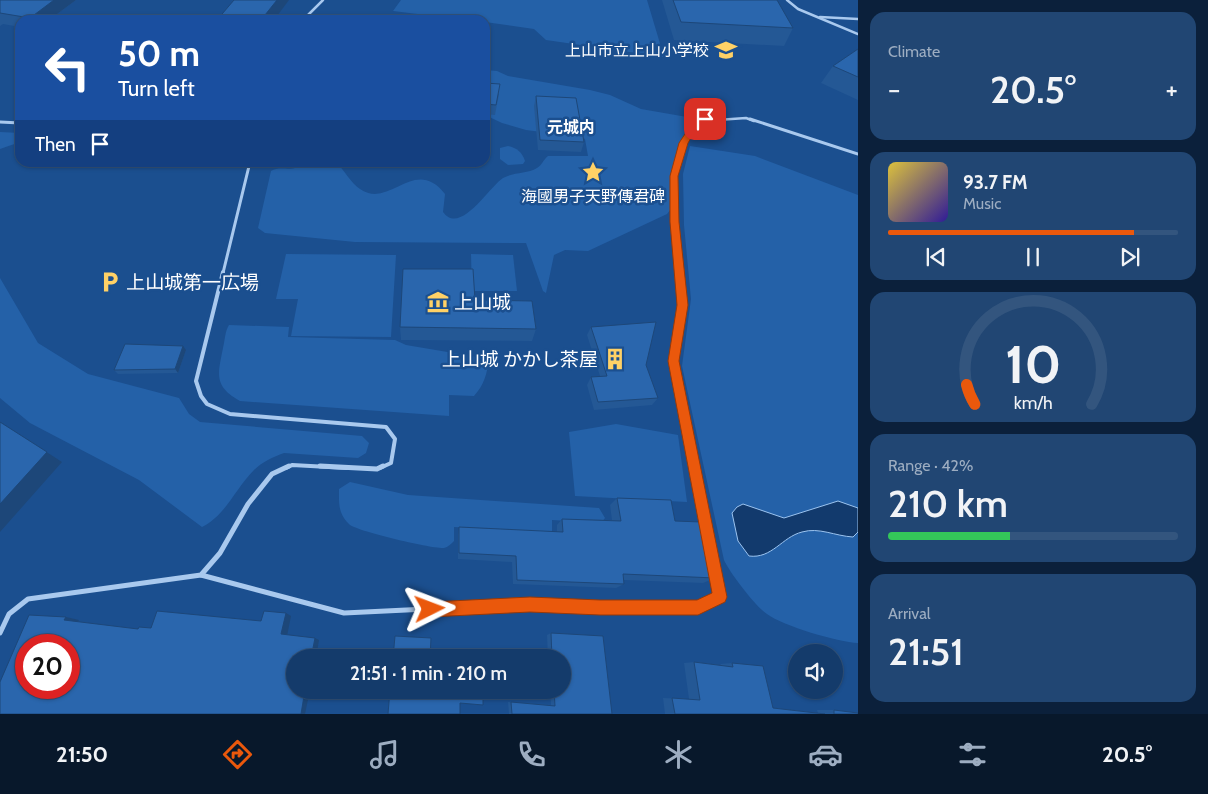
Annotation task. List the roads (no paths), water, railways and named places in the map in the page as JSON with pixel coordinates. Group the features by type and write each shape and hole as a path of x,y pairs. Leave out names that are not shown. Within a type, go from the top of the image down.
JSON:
{"lane":[{"path":"308,15 323,0"},
{"path":"787,0 798,9 858,34"},
{"path":"817,17 858,19"},
{"path":"0,634 8,614 28,599 201,575 344,613 530,604 600,608 698,608 720,597 673,361 683,305 675,222 674,176 683,143 694,126 705,119 746,118 858,154"},
{"path":"0,122 15,122"},
{"path":"201,575 220,553 248,504 272,474 292,465 376,469 391,463 395,439 386,427 230,414 212,408 200,398 196,381 249,167"}],"place":[{"name":"上山市立上山小学校","path":"726,50"},
{"name":"海國男子天野傳君碑","path":"593,172"},
{"name":"上山城第一広場","path":"110,282"},
{"name":"上山城","path":"438,302"},
{"name":"上山城 かかし茶屋","path":"615,359"}],"district":[{"name":"元城内","path":"571,127"}]}
